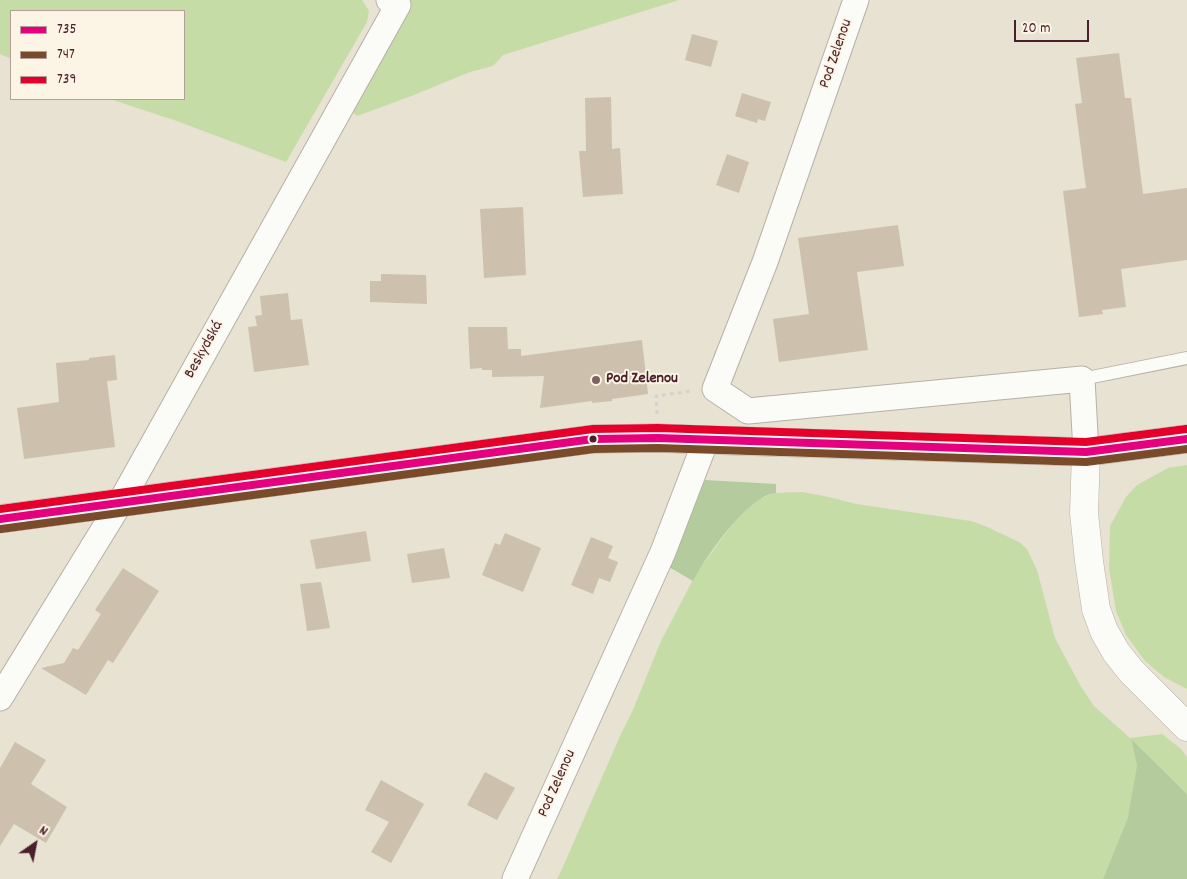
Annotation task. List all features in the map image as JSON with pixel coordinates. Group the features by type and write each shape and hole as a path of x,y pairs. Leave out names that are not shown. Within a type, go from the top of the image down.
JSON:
{"main road":[{"path":"0,519 593,439 658,438 1086,452 1187,439"},
{"path":"1086,452 1084,513 1096,609 1104,631 1116,652 1131,671 1187,727"},
{"path":"1148,687 1187,699"}],"street":[{"name":"Beskydská","path":"0,698 120,503 398,5 389,0"},
{"name":"Pod Zelenou","path":"715,389 765,262 856,0"},
{"path":"715,389 748,411 1082,379 1086,452"},
{"name":"Pod Zelenou","path":"515,879 663,552 706,440"}],"lane":[{"path":"1082,379 1187,358"}],"path":[{"path":"658,438 656,396 715,389"}],"green space":[{"path":"0,0 362,0 369,11 367,22 286,162 174,120 113,100 185,100 185,10 10,10 10,59 0,54"},
{"path":"409,0 679,0 503,55 493,66 470,72 357,116 350,110"},
{"path":"1187,465 1187,689 1164,677 1145,661 1126,635 1116,611 1109,568 1110,526 1126,497 1137,485 1168,468"},
{"path":"705,480 776,484 776,493 765,496 741,515 718,543 693,581 669,567"},
{"path":"802,492 856,504 971,521 1019,542 1027,549 1037,570 1055,638 1080,685 1094,706 1130,738 1162,734 1181,749 1187,757 1187,794 1131,740 1137,766 1137,780 1128,817 1103,879 557,879 632,712 661,641 696,574 734,522 758,500 773,493"},
{"path":"1131,739 1187,794 1187,879 1103,879 1128,817 1137,766"}],"building":[{"path":"692,34 718,41 711,67 685,60"},
{"path":"1119,53 1125,98 1131,98 1143,194 1187,188 1187,260 1121,269 1126,307 1102,310 1103,314 1079,317 1063,191 1086,188 1075,104 1082,103 1076,58"},
{"path":"742,93 771,102 765,121 758,119 757,123 735,116"},
{"path":"611,97 612,149 620,148 623,194 583,197 579,151 586,151 585,98"},
{"path":"727,154 749,162 739,193 716,185"},
{"path":"523,207 526,275 484,278 480,209"},
{"path":"898,225 904,266 857,272 868,350 779,362 773,319 809,314 798,238"},
{"path":"381,274 426,275 427,304 370,302 370,281 381,281"},
{"path":"288,293 291,320 302,319 309,365 254,372 248,327 257,326 255,316 262,315 260,296"},
{"path":"468,327 507,327 508,349 521,349 521,356 642,340 648,394 612,399 612,401 592,403 592,401 540,408 544,376 492,377 492,370 482,370 482,368 470,369"},
{"path":"115,355 117,380 107,381 115,447 24,459 17,408 59,402 56,363"},
{"path":"366,531 371,561 316,569 310,540"},
{"path":"505,533 541,548 523,592 482,575 495,543 500,545"},
{"path":"591,537 613,546 608,558 618,562 610,582 599,578 593,594 571,585"},
{"path":"444,548 450,578 412,583 407,554"},
{"path":"123,568 159,591 113,663 108,660 86,695 41,668 64,663 73,648 78,650 101,614 95,610"},
{"path":"321,582 330,628 307,631 300,584"},
{"path":"15,742 46,760 31,784 67,807 46,843 14,824 0,846 0,768"},
{"path":"485,772 515,788 497,820 467,805"},
{"path":"381,780 424,804 391,863 371,852 389,822 365,810"}],"transit line":[{"name":"739","path":"0,509 593,429 658,428 1086,442 1186,429"},
{"name":"735","path":"0,519 593,439 658,438 1086,452 1187,439"},
{"name":"747","path":"1,529 594,449 658,448 1086,462 1187,449"}],"place":[{"name":"Pod Zelenou","path":"596,380"}]}
